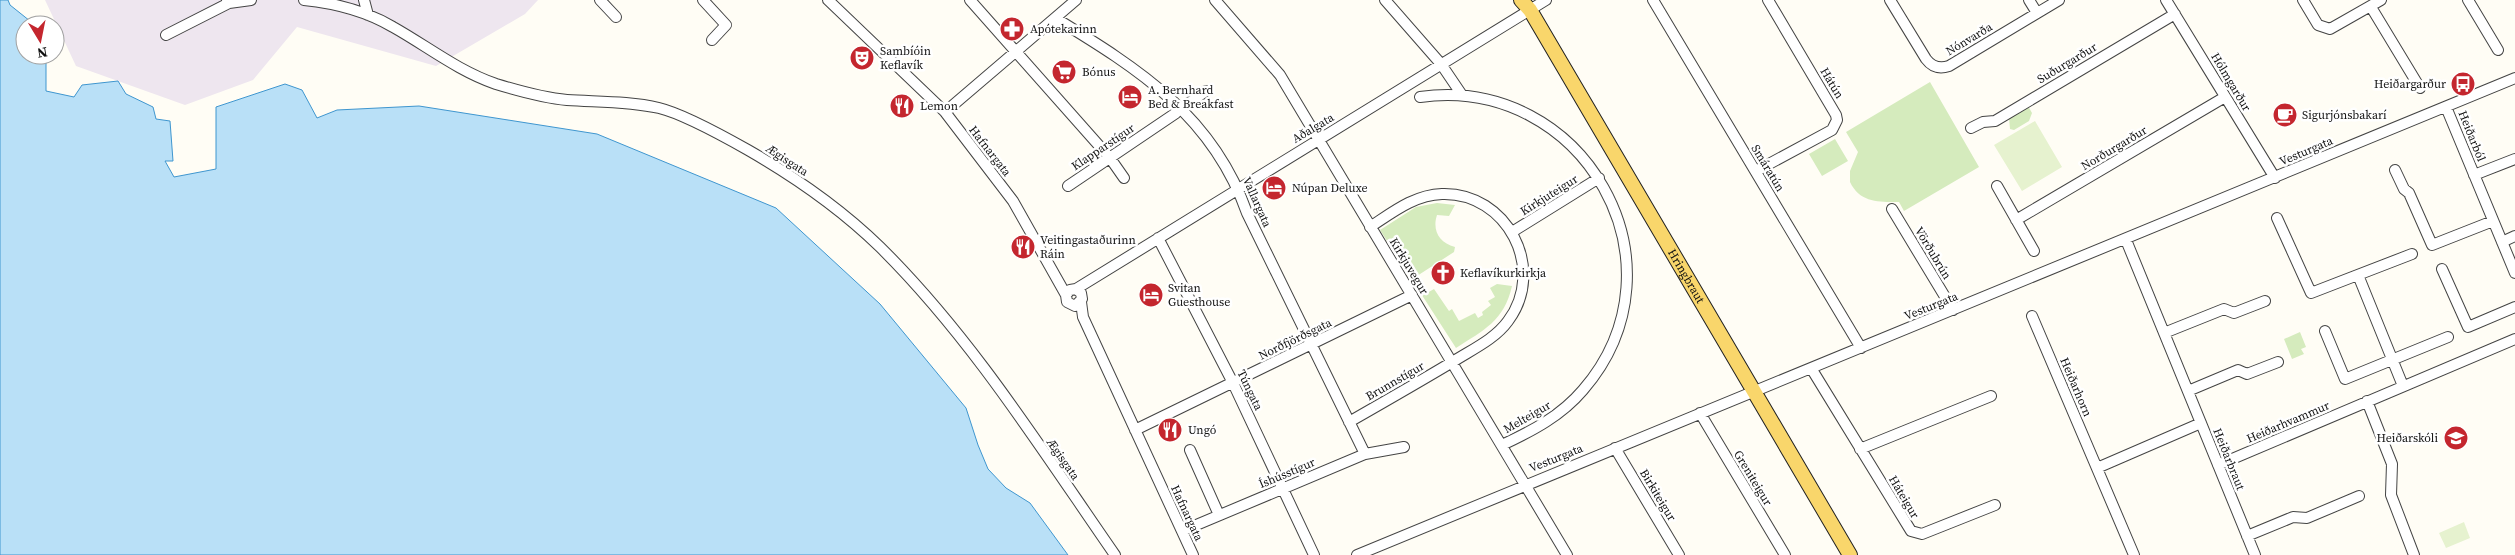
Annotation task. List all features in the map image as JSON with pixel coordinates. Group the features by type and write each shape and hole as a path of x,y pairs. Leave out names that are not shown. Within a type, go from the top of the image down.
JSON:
{"main road":[{"name":"Hringbraut","path":"1526,5 1752,392 1850,555"}],"street":[{"path":"166,35 228,2 251,0"},
{"name":"Ægisgata","path":"304,0 368,15 392,26 428,50 484,79 536,95 565,100 599,100 660,108 727,138 786,171 879,246 930,300 1008,404 1115,555"},
{"path":"364,0 368,15"},
{"path":"600,0 616,17"},
{"path":"703,0 726,26 712,40"},
{"name":"Hafnargata","path":"828,0 945,112 1013,201 1051,268 1075,296 1193,555"},
{"path":"970,0 1110,158 1124,178"},
{"path":"945,112 1076,0"},
{"name":"Kirkjuvegur","path":"1215,0 1280,75 1568,555"},
{"path":"1385,0 1441,64 1462,95"},
{"name":"Aðalgata","path":"1075,296 1094,278 1222,201 1239,188 1441,64 1526,5 1546,0"},
{"name":"Smáratún","path":"1653,0 1861,348"},
{"name":"Hátún","path":"1756,171 1832,130 1837,120 1836,115 1768,0"},
{"name":"Nónvarða","path":"1890,0 1926,59 1932,65 1940,68 1949,66 2058,0"},
{"path":"2029,0 2037,13"},
{"name":"Hólmgarður","path":"2166,0 2275,178"},
{"path":"2303,0 2318,25 2326,29 2334,29 2381,0"},
{"path":"2468,0 2498,50"},
{"path":"2370,7 2420,88"},
{"name":"Suðurgarður","path":"1971,128 1983,122 1995,120 2175,14"},
{"name":"Vallargata","path":"1055,18 1150,81 1212,142 1239,188 1247,213 1365,454"},
{"name":"Vesturgata","path":"1357,555 1525,484 2126,240 2515,78"},
{"name":"Klapparstígur","path":"1068,186 1206,91"},
{"name":"Melteigur","path":"1420,97 1462,95 1505,104 1542,122 1574,147 1599,178 1616,212 1626,259 1626,291 1615,336 1601,365 1572,402 1534,430 1502,445"},
{"name":"Norðurgarður","path":"2016,220 2225,97"},
{"name":"Heiðarból","path":"2446,107 2515,273"},
{"name":"Heiðarból","path":"2474,175 2515,158"},
{"path":"2395,170 2404,189 2410,194 2432,245 2494,221"},
{"name":"Kirkjuteigur","path":"1512,232 1599,178"},
{"path":"1997,186 2034,251"},
{"name":"Kirkjuteigur","path":"1370,227 1413,201 1432,195 1452,195 1472,199 1488,207 1501,218 1512,232 1521,251 1524,272 1522,292 1514,312 1494,336 1452,362"},
{"name":"Vörðubrún","path":"1892,209 1954,310"},
{"path":"2277,218 2311,293 2412,254"},
{"path":"2502,242 2515,236"},
{"name":"Túngata","path":"1158,238 1233,383 1314,555"},
{"name":"Heiðarbraut","path":"2126,240 2255,555"},
{"path":"2442,269 2468,327 2515,307"},
{"path":"2358,275 2403,386"},
{"name":"Norðfjörðsgata","path":"1135,430 1412,295"},
{"path":"2164,333 2224,309 2234,313 2265,301"},
{"name":"Heiðarhorn","path":"2032,316 2134,555"},
{"path":"2325,331 2345,379 2448,337"},
{"name":"Heiðarhvammur","path":"2218,465 2515,339"},
{"name":"Brunnstígur","path":"1349,422 1452,362"},
{"path":"2188,391 2238,370 2247,374 2278,362"},
{"name":"Háteigur","path":"1811,368 1909,529 1915,533 1925,533 1995,505"},
{"path":"1860,449 1991,396"},
{"path":"2367,402 2392,464 2391,496 2414,555"},
{"name":"Greniteigur","path":"1700,413 1785,555"},
{"path":"2097,468 2201,423"},
{"name":"Íshússtígur","path":"1182,531 1365,454 1404,447"},
{"name":"Birkiteigur","path":"1615,448 1679,555"},
{"path":"1190,450 1219,515"},
{"path":"2247,536 2293,517 2307,518 2359,496"}],"shaded area":[{"path":"45,0 538,0 525,14 436,66 297,27 253,80 185,105 76,66 65,43 65,15 52,15"}],"green space":[{"path":"1930,82 1979,167 1904,211 1899,202 1877,201 1865,198 1854,189 1850,182 1850,171 1858,152 1846,132"},
{"path":"2028,106 2032,113 2029,121 2014,130 2010,129 2009,118"},
{"path":"2035,121 2062,167 2022,191 1994,145"},
{"path":"1835,139 1848,161 1822,176 1809,154"},
{"path":"1437,203 1455,205 1449,216 1437,215 1435,226 1441,239 1455,247 1454,252 1417,276 1427,293 1434,289 1449,311 1452,309 1459,321 1475,313 1478,318 1483,315 1482,312 1491,305 1488,301 1495,297 1490,288 1497,284 1512,286 1504,308 1492,323 1456,348 1380,230 1416,207"},
{"path":"2300,332 2306,347 2301,349 2304,354 2292,359 2284,339"},
{"path":"2464,522 2470,538 2446,548 2439,533"}],"water":[{"path":"0,0 8,0 10,5 22,15 15,15 15,65 46,65 46,91 74,97 82,85 118,81 126,94 153,107 156,119 170,121 173,161 165,161 174,177 216,169 216,107 285,84 302,90 317,118 337,110 419,106 597,134 776,208 880,304 966,408 988,469 1006,488 1030,503 1068,555 0,555"}],"place":[{"name":"Apótekarinn","path":"1012,29"},
{"name":"Sambíóin Keflavík","path":"862,58"},
{"name":"Bónus","path":"1064,72"},
{"name":"Heiðargarður","path":"2463,84"},
{"name":"A. Bernhard Bed & Breakfast","path":"1130,97"},
{"name":"Lemon","path":"902,106"},
{"name":"Sigurjónsbakarí","path":"2285,115"},
{"name":"Núpan Deluxe","path":"1274,188"},
{"name":"Veitingastaðurinn Ráin","path":"1023,247"},
{"name":"Keflavíkurkirkja","path":"1443,273"},
{"name":"Svitan Guesthouse","path":"1151,295"},
{"name":"Ungó","path":"1170,430"},
{"name":"Heiðarskóli","path":"2456,438"}]}
